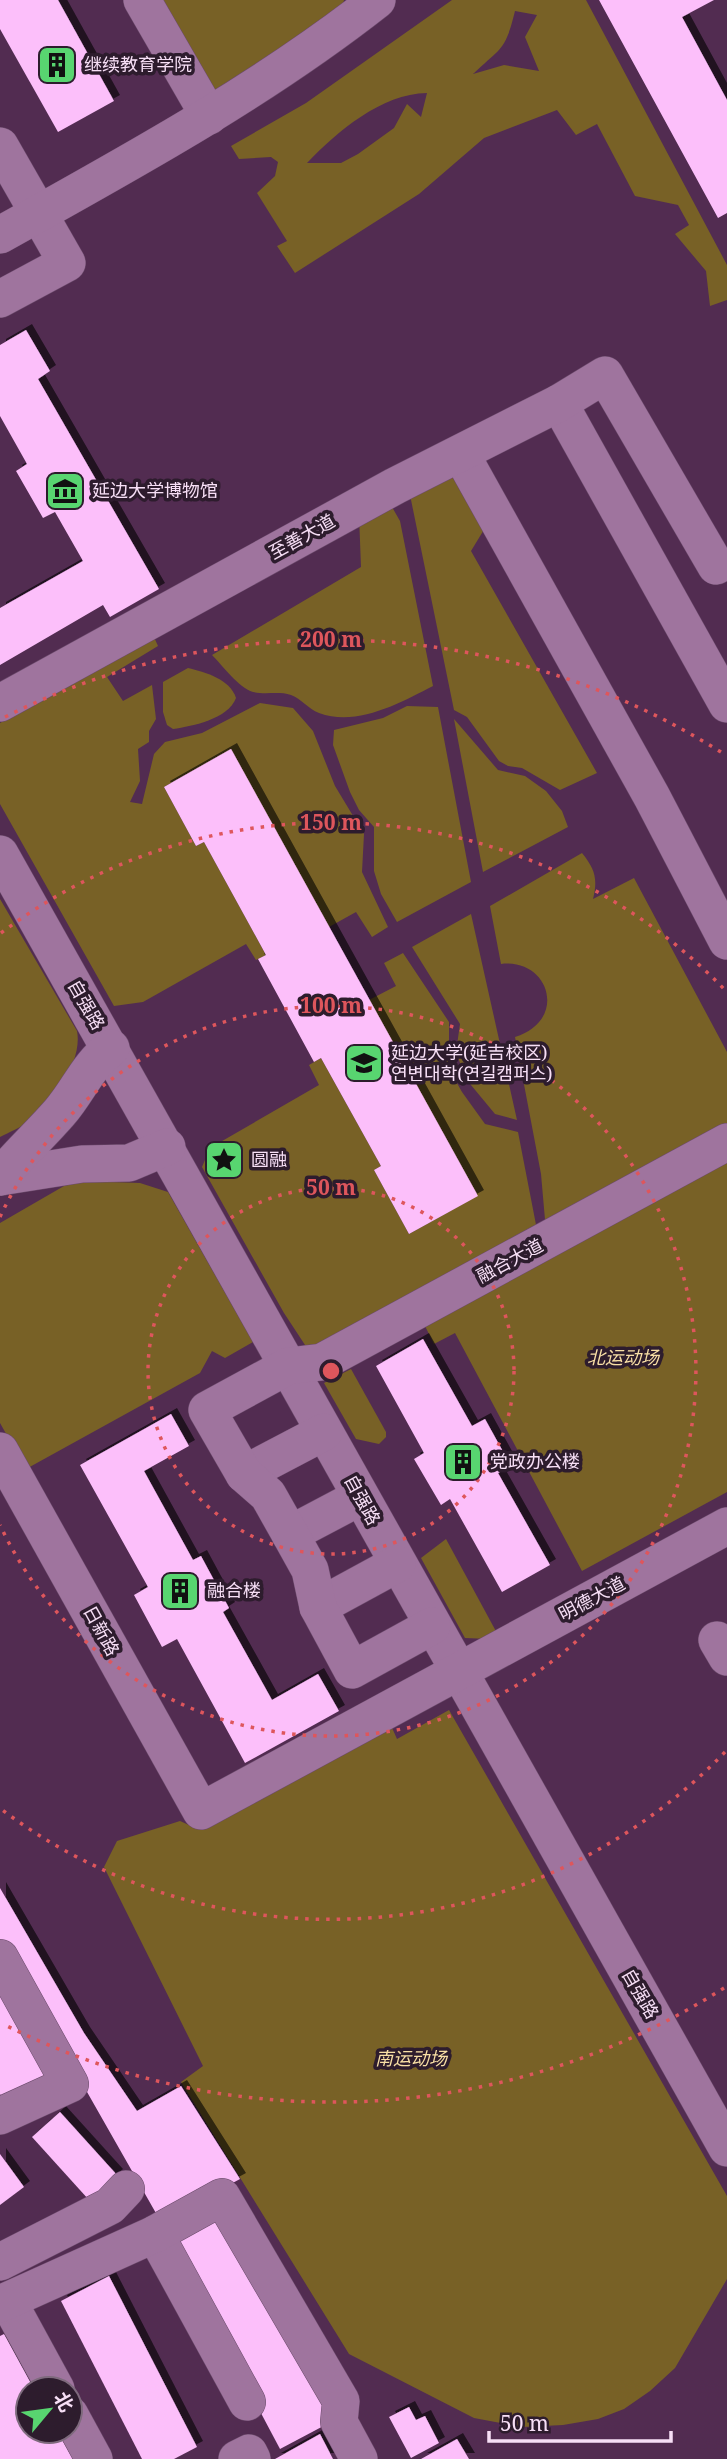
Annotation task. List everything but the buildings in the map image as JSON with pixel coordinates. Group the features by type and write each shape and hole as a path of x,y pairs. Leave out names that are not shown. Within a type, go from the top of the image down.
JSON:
{"lane":[{"path":"142,0 209,116"},
{"path":"0,236 209,116 372,2"},
{"path":"0,146 67,263 0,299"},
{"name":"至善大道","path":"0,703 395,486 559,403 605,375 716,566"},
{"path":"559,403 727,704"},
{"path":"461,454 646,785 727,941"},
{"name":"自强路","path":"0,853 167,1147 397,1564 727,2146"},
{"path":"0,1177 26,1144 61,1110 94,1061 111,1048"},
{"name":"融合大道","path":"288,1366 322,1362 727,1142"},
{"path":"0,1177 82,1164 129,1163 167,1147"},
{"path":"288,1366 206,1410 244,1474 268,1495 290,1534 310,1570 318,1607 352,1670 432,1626"},
{"path":"244,1474 324,1432"},
{"name":"日新路","path":"0,1451 201,1811"},
{"path":"290,1534 360,1497"},
{"name":"明德大道","path":"201,1811 727,1527"},
{"path":"318,1607 397,1564"},
{"path":"0,1958 70,2084 0,2116"},
{"path":"0,2262 110,2206 126,2189"},
{"path":"48,2375 4,2303 155,2234 222,2197 341,2401 340,2422 359,2459"},
{"path":"155,2234 247,2402"},
{"path":"84,2441 94,2459"},
{"path":"237,2459 249,2453 252,2459"}],"green space":[{"path":"162,0 344,0 343,4 216,93"},
{"path":"452,0 586,0 727,265 727,300 710,306 706,271 675,234 689,225 678,205 635,196 597,124 576,135 557,110 484,138 419,194 295,273 277,246 287,241 257,193 275,176 278,162 271,157 239,159 231,146 306,103","holes":["515,11 537,15 525,37 539,71 504,65 473,74 501,48","427,93 421,117 407,104 394,128 358,154 341,163 307,163 361,116 393,100"]},
{"path":"456,476 485,528 471,551 597,773 560,790 522,768 508,766 499,761 467,717 454,710 409,490"},
{"path":"388,500 400,521 433,686 378,711 333,717 319,713 291,695 253,692 242,686 212,655 361,567 359,515"},
{"path":"153,635 158,646 107,677 123,701 152,685 156,719 149,731 149,742 138,749 140,781 130,802 142,804 154,754 165,742 202,733 260,703 293,708 313,731 335,786 364,834 362,872 388,927 372,937 356,912 329,927 230,750 164,787 196,846 204,842 266,955 256,960 246,944 143,1002 114,1006 0,804 0,723"},
{"path":"188,668 223,681 236,698 226,711 218,716 173,729 167,725 163,712 163,682"},
{"path":"407,706 438,707 471,882 397,922 381,894 374,871 374,827 359,810 350,792 333,745 334,730 383,718"},
{"path":"454,719 498,770 525,776 546,791 562,811 568,827 483,872"},
{"path":"582,853 594,874 593,899 634,878 727,1052 727,1129 546,1231 541,1174 515,1037 532,1029 542,1018 547,1005 546,992 541,980 531,970 518,965 501,964 490,906"},
{"path":"0,899 77,1031 78,1043 71,1068 47,1104 26,1123 0,1137"},
{"path":"471,914 517,1120 495,1114 466,1079 456,1052 460,1024 412,947"},
{"path":"403,953 449,1022 449,1069 462,1092 485,1124 518,1132 538,1235 332,1342 307,1348 284,1313 202,1167 210,1148 319,1085 309,1065 321,1058 381,1166 374,1170 409,1234 477,1196 369,1000 396,986 384,963"},
{"name":"北运动场","path":"727,1155 727,1492 582,1571 455,1333 434,1344 424,1324"},
{"path":"83,1181 140,1183 168,1192 253,1342 225,1358 212,1351 200,1373 26,1469 0,1423 0,1223 64,1186"},
{"path":"351,1369 386,1432 386,1437 379,1444 356,1439 324,1383"},
{"path":"446,1539 498,1635 490,1639 465,1638 421,1558"},
{"name":"南运动场","path":"449,1710 727,2196 727,2279 675,2368 650,2391 624,2409 598,2419 563,2425 522,2427 474,2418 349,2354 181,2082 203,2066 104,1867 117,1841 180,1821 191,1826 389,1721 397,1739"}],"place":[{"name":"继续教育学院","path":"57,65"},
{"name":"延边大学博物馆","path":"65,491"},
{"name":"延边大学(延吉校区) 연변대학(연길캠퍼스)","path":"364,1063"},
{"name":"圆融","path":"224,1160"},
{"name":"党政办公楼","path":"463,1462"},
{"name":"融合楼","path":"180,1591"}]}
